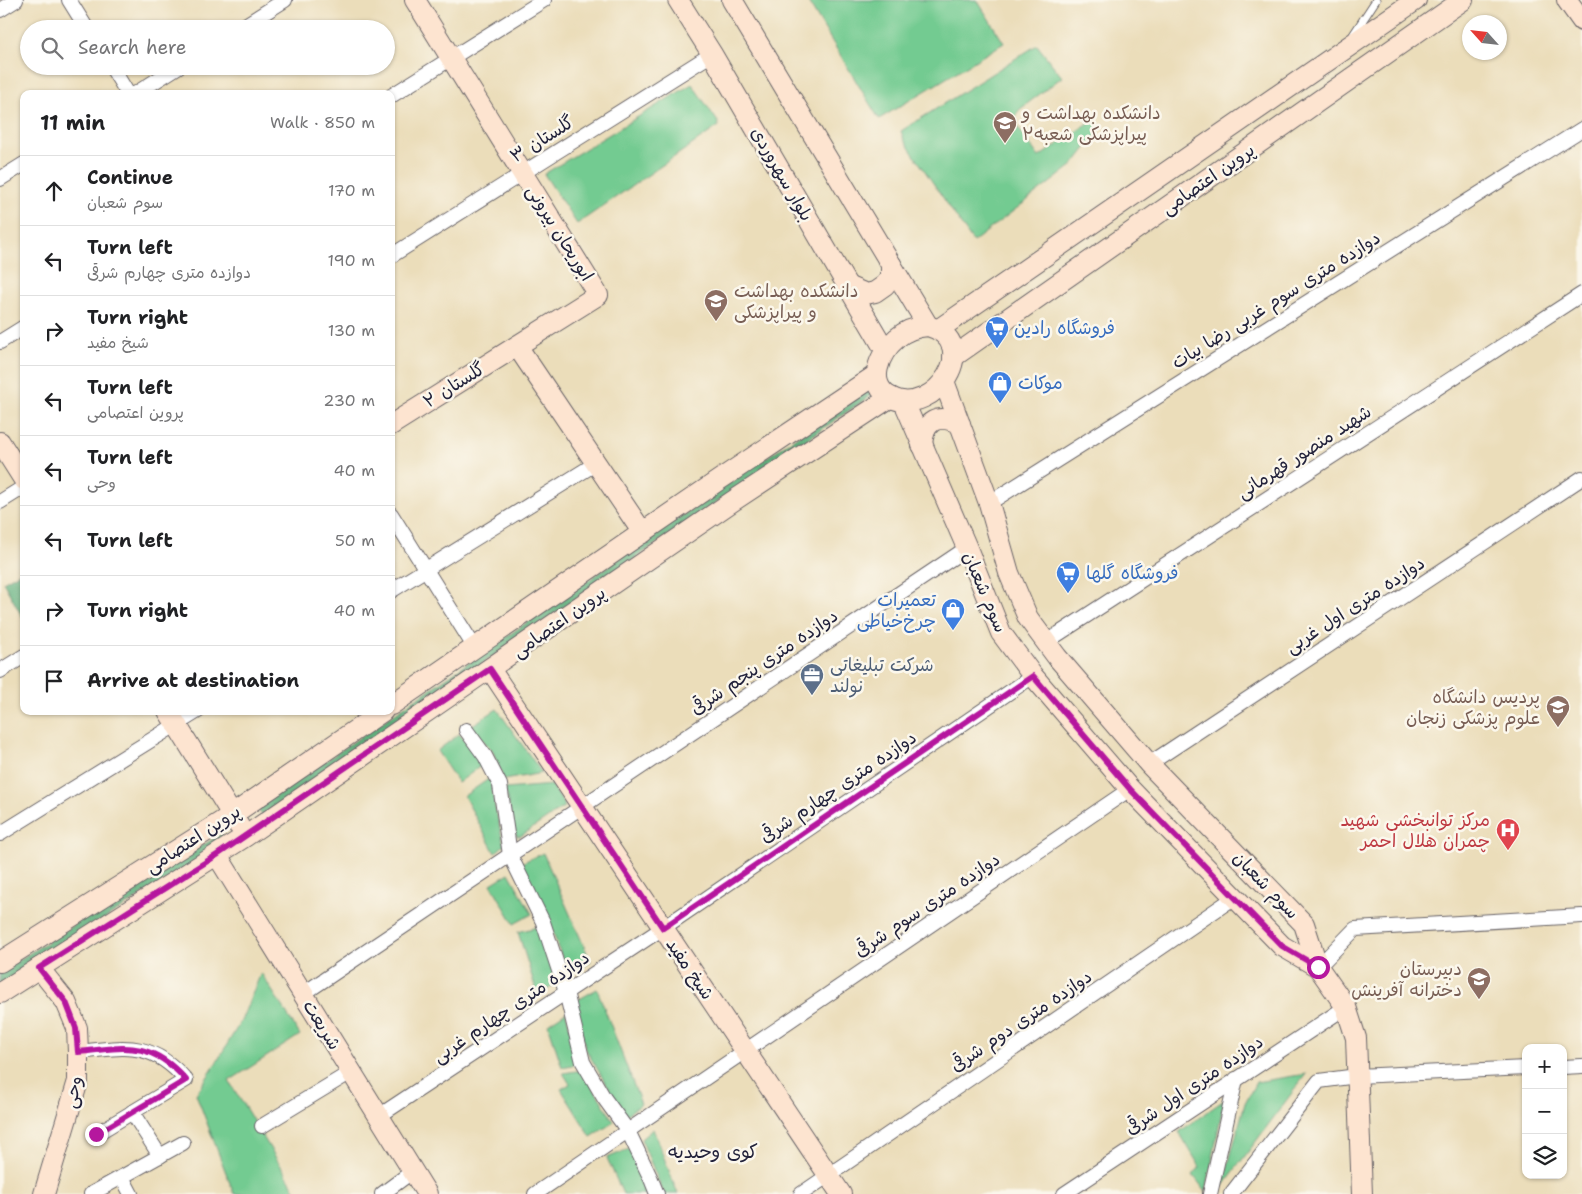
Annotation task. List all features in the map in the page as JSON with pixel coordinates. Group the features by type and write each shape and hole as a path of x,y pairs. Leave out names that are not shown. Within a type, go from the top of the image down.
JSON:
{"main road":[{"name":"ابوریحان بیرونی","path":"415,0 598,294 517,346"},
{"name":"بلوار سهروردی","path":"678,0 712,54 885,350"},
{"path":"732,0 891,264 933,327 948,336 953,347 954,357 951,368 944,381 933,392 918,401 897,399 880,386 876,375 878,363 885,350 906,331 917,327 933,327"},
{"name":"پروین اعتصامی","path":"933,327 1416,0"},
{"name":"پروین اعتصامی","path":"954,357 1463,0"},
{"path":"1567,0 1582,21"},
{"path":"847,286 866,294 875,292 892,277 891,264"},
{"path":"517,346 643,533"},
{"name":"گلستان ۲","path":"395,422 517,346"},
{"name":"پروین اعتصامی","path":"395,702 718,480 876,375"},
{"name":"سوم شعبان","path":"944,381 990,503 1009,573 1028,618 1149,764 1304,924 1318,967 1346,1007 1356,1038 1362,1194"},
{"name":"پروین اعتصامی","path":"0,993 246,836 733,501 897,399"},
{"name":"سوم شعبان","path":"897,399 922,445 967,548 1001,633 1033,676 1130,789 1282,946 1318,967"},
{"path":"922,445 926,429 932,422 940,418 960,424"},
{"path":"0,442 20,474"},
{"name":"شیخ مفید","path":"490,669 841,1194"},
{"name":"پروین اعتصامی","path":"0,962 232,815 377,715"},
{"path":"172,718 246,836"},
{"name":"شریعت","path":"217,855 427,1194"},
{"name":"وحی","path":"39,968 66,1002 76,1028 78,1052 78,1081 44,1194"}],"street":[{"path":"0,10 16,0"},
{"path":"69,0 81,20"},
{"path":"253,20 285,0"},
{"path":"395,93 544,0"},
{"name":"گلستان ۳","path":"395,253 712,54"},
{"path":"116,75 126,90"},
{"path":"141,90 165,75"},
{"name":"دوازده متری سوم غربی رضا بیات","path":"990,503 1582,129"},
{"path":"0,179 20,166"},
{"name":"شهید منصور قهرمانی","path":"1046,642 1582,294"},
{"path":"0,342 20,330"},
{"path":"395,588 595,464"},
{"name":"دوازده متری اول غربی","path":"1149,764 1582,478"},
{"path":"0,502 20,490"},
{"path":"395,520 475,648"},
{"name":"دوازده متری پنجم شرقی","path":"303,994 967,548"},
{"path":"0,671 20,658"},
{"name":"دوازده متری چهارم شرقی","path":"663,928 1033,676"},
{"path":"0,834 172,718"},
{"path":"466,730 485,756 500,785 510,855 543,922 566,992 584,1062 604,1098 628,1132 652,1179 657,1194"},
{"name":"دوازده متری سوم شرقی","path":"535,1194 1130,789"},
{"name":"دوازده متری دوم شرقی","path":"801,1194 1235,897"},
{"path":"1318,967 1355,929 1582,916"},
{"name":"دوازده متری چهارم غربی","path":"379,1116 663,928"},
{"name":"دوازده متری اول شرقی","path":"1064,1194 1346,1007"},
{"path":"78,1052 135,1047 157,1055 176,1069 186,1080 96,1134"},
{"path":"1567,1067 1582,1066"},
{"path":"1231,1194 1319,1081 1357,1076 1522,1068"},
{"path":"262,1126 351,1072"},
{"path":"1210,1194 1236,1079"},
{"path":"132,1112 160,1156"},
{"path":"92,1194 183,1143"},
{"path":"382,1194 412,1171"},
{"path":"122,1177 131,1194"}],"lane":[{"path":"1343,50 1376,0"}],"green space":[{"path":"807,0 977,0 1004,43 879,119"},
{"path":"1037,45 1062,77 1019,110 1013,121 1039,157 1093,120 1100,130 1073,165 973,242 904,140 901,131"},
{"path":"692,84 719,126 577,224 544,174"},
{"path":"876,382 879,390 262,816 257,808 392,715 395,715 395,713"},
{"path":"20,572 20,613 3,582"},
{"path":"497,709 542,773 504,780 493,752 471,726"},
{"path":"459,734 470,745 482,765 458,783 437,751"},
{"path":"490,778 504,845 495,853 464,796"},
{"path":"552,785 565,806 521,836 516,836 505,789"},
{"path":"222,834 227,842 0,985 0,972 154,873"},
{"path":"543,853 591,962 568,975 548,918 519,864"},
{"path":"509,873 532,914 514,924 491,884"},
{"path":"537,927 558,982 538,996 518,932"},
{"path":"261,973 300,1035 229,1081 298,1194 234,1194 196,1094 241,1021"},
{"path":"597,989 641,1104 625,1116 585,1048 576,1001"},
{"path":"566,1012 578,1064 562,1067 548,1024"},
{"path":"583,1070 614,1122 591,1137 561,1089 570,1084 563,1073"},
{"path":"1306,1074 1222,1187 1245,1103 1256,1082"},
{"path":"1224,1100 1206,1192 1193,1175 1200,1167 1179,1132"},
{"path":"653,1129 678,1194 664,1194 641,1139"},
{"path":"629,1149 650,1194 623,1194 607,1158"}],"place":[{"name":"دانشکده بهداشت و پیراپزشکى شعبه۲","path":"1005,144"},
{"name":"دانشکده بهداشت و پیراپزشکی","path":"716,322"},
{"name":"فروشگاه رادین","path":"997,349"},
{"name":"موکات","path":"1000,404"},
{"name":"فروشگاه گلها","path":"1068,594"},
{"name":"تعمیرات چرخ‌خیاطی","path":"953,631"},
{"name":"شرکت تبلیغاتی نولند","path":"812,696"},
{"name":"پردیس دانشگاه علوم پزشکى زنجان","path":"1558,728"},
{"name":"مرکز توانبخشی شهید چمران هلال احمر","path":"1508,851"},
{"name":"دبیرستان دخترانه آفرینش","path":"1479,1000"}],"district":[{"name":"کوی وحیدیه","path":"713,1151"}],"route":[{"path":"96,1134 186,1080 176,1069 157,1055 135,1047 78,1052 76,1028 66,1002 39,968 246,836 490,669 663,928 1033,676 1130,789 1282,946 1318,967"}]}
